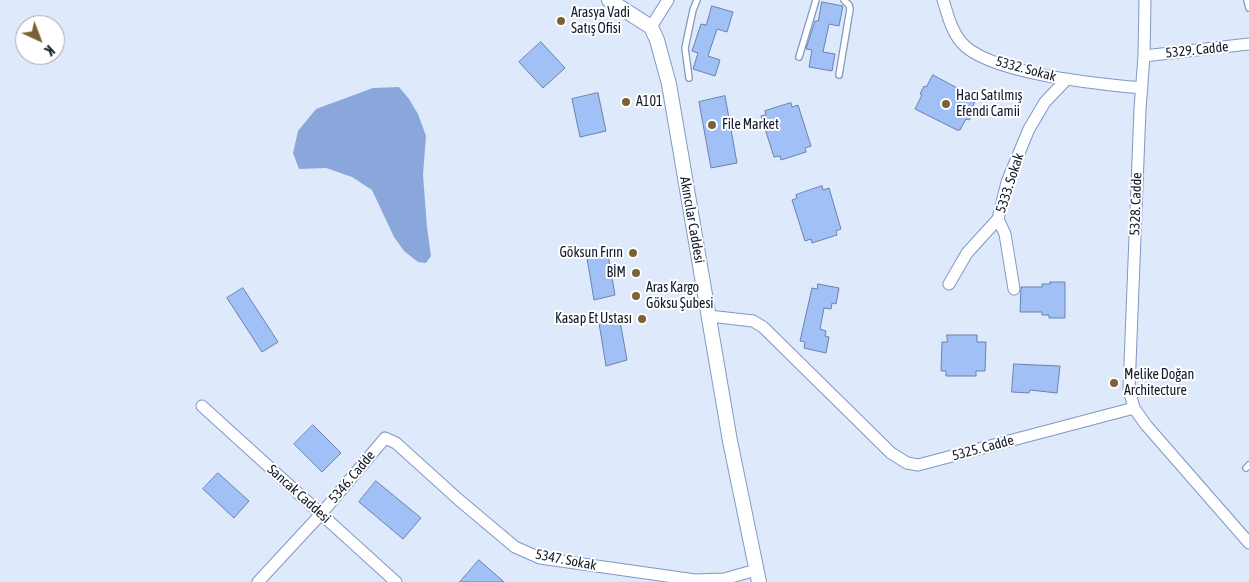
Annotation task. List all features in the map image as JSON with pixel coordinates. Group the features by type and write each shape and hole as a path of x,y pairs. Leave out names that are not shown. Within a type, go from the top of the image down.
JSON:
{"street":[{"path":"609,0 651,27 668,0"},
{"name":"5332. Sokak","path":"944,0 952,28 961,43 974,54 1047,76 1090,83 1142,88"},
{"name":"5328. Cadde","path":"1134,408 1130,388 1146,0"},
{"name":"Akıncılar Caddesi","path":"651,27 657,40 669,84 730,441 757,576"},
{"name":"5329. Cadde","path":"1144,56 1249,44"},
{"name":"5333. Sokak","path":"949,284 967,253 998,218 1007,182 1029,129 1045,102 1068,79"},
{"path":"998,218 1005,234 1014,289"},
{"name":"5325. Cadde","path":"709,316 753,321 763,327 891,453 907,463 918,465 1134,408"},
{"name":"Sancak Caddesi","path":"202,406 396,582"},
{"path":"1134,408 1146,425 1249,543"},
{"name":"5347. Sokak","path":"385,438 396,443 515,547 540,558 695,580 757,576"},
{"name":"5346. Cadde","path":"258,582 321,514 385,438"}],"lane":[{"path":"689,78 685,48 692,10 697,0"},
{"path":"799,57 816,0"},
{"path":"839,75 850,9 844,0"},
{"path":"1247,0 1249,8"}],"water":[{"path":"399,87 418,114 426,136 423,175 431,256 426,263 418,262 404,251 394,237 372,190 352,177 326,168 299,169 293,153 298,131 316,109 373,88"}],"building":[{"path":"822,2 843,6 839,26 829,24 823,52 835,54 832,71 809,67 812,50 806,49 815,21 818,21"},
{"path":"712,6 733,12 727,32 717,29 708,56 720,60 715,76 693,69 698,53 692,51 701,24 706,25"},
{"path":"541,42 565,68 543,88 519,62"},
{"name":"Hacı Satılmış Efendi Camii","path":"933,75 976,98 972,109 975,110 969,120 966,119 960,130 915,109 924,86 926,87"},
{"path":"598,93 606,131 580,137 572,99"},
{"path":"725,96 737,163 711,168 699,102"},
{"path":"791,103 792,107 798,105 811,146 805,148 806,152 781,160 780,156 774,157 761,116 766,115 765,111"},
{"path":"822,186 823,190 829,188 841,229 836,231 837,235 812,243 811,239 805,241 792,200 797,198 796,195"},
{"path":"608,255 615,295 594,300 587,258"},
{"path":"1050,282 1065,282 1065,318 1049,318 1049,315 1042,315 1042,312 1020,312 1021,287 1042,287 1042,284 1050,284"},
{"path":"818,284 839,288 836,304 832,303 831,309 824,308 820,329 826,331 825,336 829,337 826,353 804,348 805,342 800,341 812,288 817,289"},
{"path":"243,288 278,342 262,352 227,298"},
{"path":"614,320 615,322 620,321 627,360 606,366 599,323"},
{"path":"947,335 977,335 977,342 986,342 985,371 976,371 976,376 946,376 946,371 941,371 942,342 947,342"},
{"path":"1014,364 1060,366 1057,393 1030,390 1029,393 1012,392"},
{"path":"313,425 341,453 322,472 294,444"},
{"path":"218,473 249,501 234,518 203,489"},
{"path":"376,481 421,518 403,539 359,502"},
{"path":"479,560 504,582 460,582"}],"place":[{"name":"Arasya Vadi Satış Ofisi","path":"561,21"},
{"name":"A101","path":"626,102"},
{"name":"Hacı Satılmış Efendi Camii","path":"946,104"},
{"name":"File Market","path":"712,125"},
{"name":"Göksun Fırın","path":"633,253"},
{"name":"BİM","path":"636,273"},
{"name":"Aras Kargo Göksu Şubesi","path":"636,296"},
{"name":"Kasap Et Ustası","path":"642,319"},
{"name":"Melike Doğan Architecture","path":"1114,383"}]}
